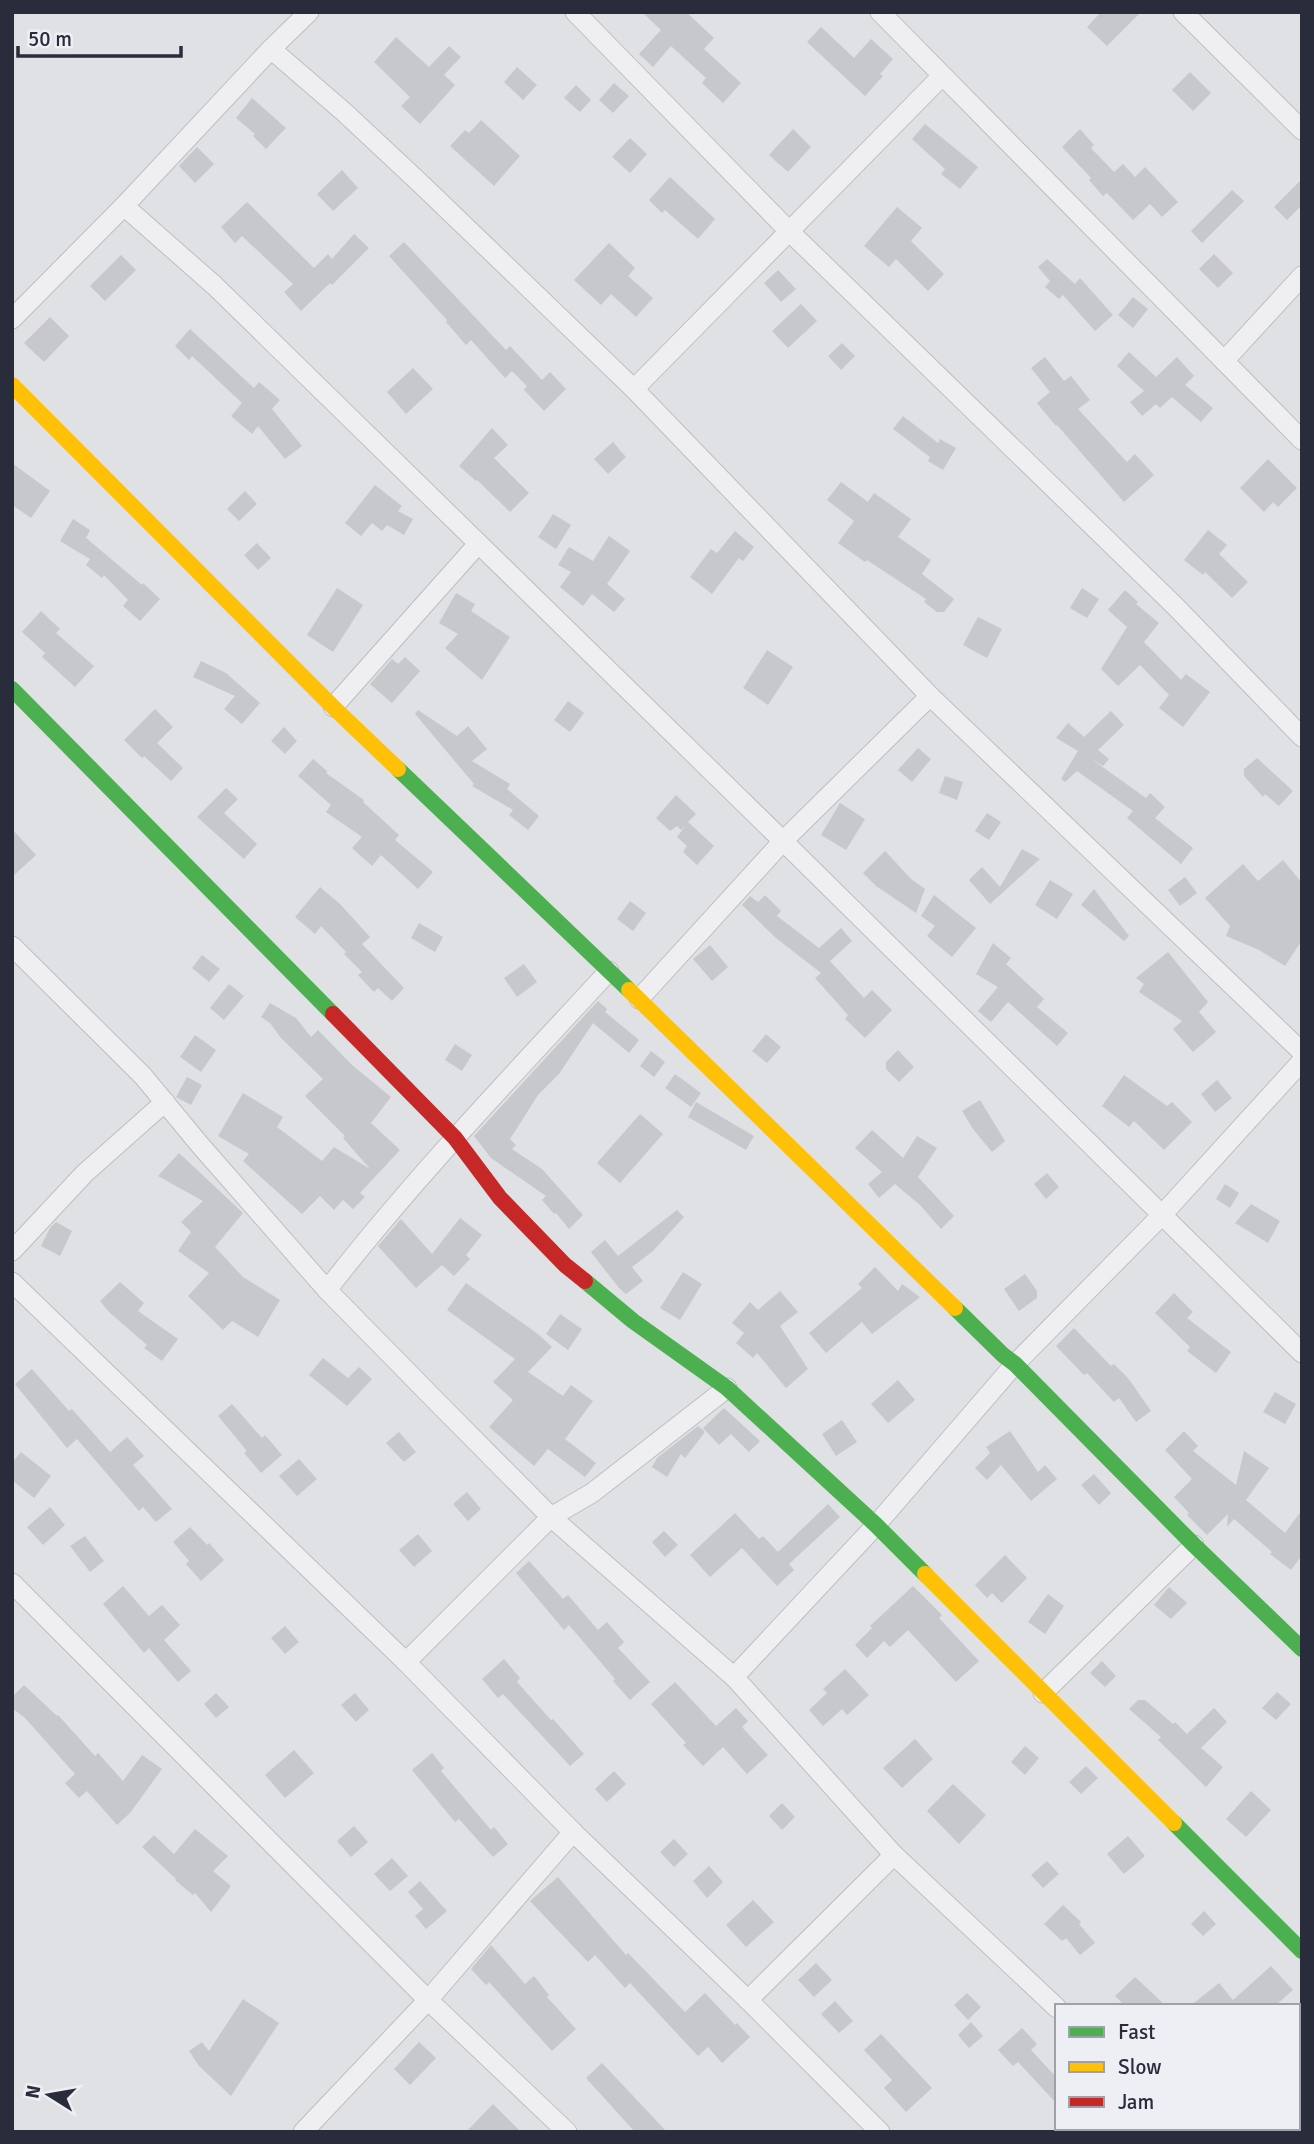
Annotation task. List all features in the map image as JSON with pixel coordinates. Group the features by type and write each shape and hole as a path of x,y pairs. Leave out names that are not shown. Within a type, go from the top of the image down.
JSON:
{"street":[{"path":"12,319 309,12"},
{"path":"575,12 789,231 1175,606 1302,737"},
{"path":"880,12 1302,440"},
{"path":"1183,12 1302,130"},
{"path":"271,49 421,184 634,389 930,696 1302,1052"},
{"path":"634,389 942,76"},
{"path":"124,206 215,286 1302,1353"},
{"path":"1224,361 1302,276"},
{"path":"12,386 333,707 639,999 1003,1355 1016,1364 1194,1545 1302,1649"},
{"path":"333,707 478,544"},
{"path":"12,689 455,1138 499,1198 565,1265 633,1321 727,1388 876,1525 1302,1951"},
{"path":"639,999 783,841 930,696"},
{"path":"12,946 142,1076 327,1290 551,1517 734,1677 894,1854 1055,2006"},
{"path":"327,1290 360,1247 455,1138 608,971"},
{"path":"734,1677 876,1525 1016,1364 1161,1216 1302,1062"},
{"path":"12,1251 85,1173 165,1102"},
{"path":"12,1282 406,1662 573,1832 748,2000 880,2132"},
{"path":"406,1662 551,1517 592,1493 727,1388"},
{"path":"1044,1693 1194,1545"},
{"path":"12,1583 428,2000 567,2132"},
{"path":"303,2132 428,2000 573,1832"},
{"path":"748,2000 894,1854"}],"building":[{"path":"642,12 686,12 714,38 704,49 741,83 723,103 702,83 706,78 671,46 653,67 639,54 661,30"},
{"path":"1101,12 1141,12 1107,46 1087,27"},
{"path":"821,27 854,58 871,39 893,59 880,74 883,76 865,96 807,42"},
{"path":"396,37 429,67 449,46 461,57 444,75 455,85 420,124 401,106 410,97 374,62"},
{"path":"517,67 537,85 523,100 504,82"},
{"path":"1190,72 1211,93 1193,111 1172,90"},
{"path":"614,83 629,96 613,113 599,100"},
{"path":"576,85 591,100 580,112 564,98"},
{"path":"252,98 286,128 266,149 253,136 255,134 236,118"},
{"path":"481,120 520,156 494,186 450,146 465,130 469,133"},
{"path":"925,124 978,167 960,189 941,174 945,169 912,139"},
{"path":"793,129 811,147 788,172 769,155"},
{"path":"1080,129 1094,145 1091,148 1114,172 1123,164 1135,177 1145,167 1178,202 1162,217 1150,204 1133,220 1107,193 1103,196 1089,180 1091,178 1062,147"},
{"path":"630,138 647,154 630,173 612,157"},
{"path":"197,147 214,164 195,183 179,166"},
{"path":"342,170 358,188 333,211 317,194"},
{"path":"670,177 715,219 698,239 665,210 662,213 649,200"},
{"path":"1302,179 1302,205 1287,220 1274,207"},
{"path":"1232,190 1244,201 1202,243 1191,231"},
{"path":"247,202 314,268 328,254 332,259 354,234 369,248 301,311 284,292 293,284 242,236 235,243 221,227"},
{"path":"897,207 922,228 911,241 944,274 928,291 896,259 889,267 864,246"},
{"path":"404,242 506,350 510,346 542,380 550,372 566,389 544,411 524,390 527,386 512,371 505,378 471,340 466,345 389,256"},
{"path":"609,243 635,268 628,276 653,298 636,317 611,294 601,305 574,280"},
{"path":"1214,254 1233,273 1218,288 1199,269"},
{"path":"121,255 136,270 105,301 90,286"},
{"path":"1047,259 1075,284 1080,278 1113,315 1095,331 1063,295 1059,299 1045,287 1050,281 1038,267"},
{"path":"778,270 796,289 781,302 764,283"},
{"path":"1133,297 1148,309 1133,328 1118,315"},
{"path":"801,304 817,321 788,348 772,331"},
{"path":"50,317 69,336 44,362 24,343"},
{"path":"190,329 254,388 259,382 280,400 272,409 302,446 285,459 258,426 252,434 231,416 242,403 192,356 189,360 175,346"},
{"path":"842,343 855,356 841,370 828,356"},
{"path":"1129,352 1156,377 1177,357 1194,376 1185,385 1213,408 1201,422 1172,397 1160,408 1156,404 1142,416 1130,402 1144,391 1117,366"},
{"path":"1045,357 1064,381 1071,376 1090,400 1078,409 1127,462 1135,454 1154,475 1124,502 1037,403 1050,392 1031,368"},
{"path":"413,368 433,389 406,414 387,392"},
{"path":"903,416 938,443 940,439 956,448 943,470 928,461 930,457 893,429"},
{"path":"492,428 508,445 494,458 529,493 510,512 459,466"},
{"path":"613,442 626,457 608,474 594,459"},
{"path":"1268,459 1297,488 1278,507 1273,502 1264,512 1240,488"},
{"path":"12,463 50,491 31,518 12,505"},
{"path":"841,482 868,502 874,493 911,519 898,537 931,560 922,574 954,599 944,612 937,612 924,602 926,599 838,543 854,521 827,500"},
{"path":"375,485 402,506 398,511 413,519 404,535 387,525 382,531 372,523 361,536 345,523"},
{"path":"245,491 257,504 239,521 227,509"},
{"path":"553,514 571,525 556,549 538,537"},
{"path":"73,519 90,530 86,538 160,599 140,621 123,606 128,600 104,575 102,578 86,565 90,559 60,541"},
{"path":"1208,530 1227,545 1219,554 1248,582 1232,598 1205,572 1203,575 1184,560"},
{"path":"735,531 754,547 743,561 739,558 712,594 690,577 711,549 717,553"},
{"path":"609,536 630,551 607,584 625,599 614,612 592,594 583,606 560,587 571,572 558,565 569,547 593,561"},
{"path":"257,543 271,558 258,570 244,555"},
{"path":"337,588 363,605 333,652 307,635"},
{"path":"1082,588 1099,599 1087,618 1070,608"},
{"path":"1125,590 1138,602 1136,604 1159,623 1144,642 1181,680 1186,674 1210,692 1183,727 1159,708 1169,695 1140,665 1118,686 1101,669 1127,627 1108,610"},
{"path":"456,593 475,604 471,611 510,637 482,680 445,648 458,634 439,623"},
{"path":"41,611 60,629 56,633 94,666 75,687 42,657 45,653 22,632"},
{"path":"978,617 1002,629 987,658 963,645"},
{"path":"767,650 793,667 768,705 743,688"},
{"path":"405,657 420,671 392,703 370,684 392,659 398,664"},
{"path":"201,661 226,673 260,703 242,724 224,709 235,696 193,677"},
{"path":"568,701 584,713 570,732 554,720"},
{"path":"155,709 173,727 157,743 183,768 171,781 124,740"},
{"path":"418,710 457,736 468,726 487,749 472,761 510,784 507,789 539,816 528,830 509,815 513,810 472,786 474,784 415,714"},
{"path":"1111,711 1124,725 1098,750 1109,759 1103,766 1090,758 1146,798 1150,793 1165,807 1155,818 1193,848 1181,864 1127,818 1133,811 1077,771 1065,782 1061,779 1078,751 1056,738 1068,723 1084,737"},
{"path":"284,727 297,741 285,754 271,741"},
{"path":"918,748 931,759 912,782 898,770"},
{"path":"1257,758 1293,791 1279,806 1265,794 1263,797 1244,776 1244,769"},
{"path":"313,759 326,773 364,800 363,802 399,835 395,840 433,872 418,889 381,855 372,866 352,848 362,837 326,812 331,805 298,776"},
{"path":"945,776 963,782 957,800 939,793"},
{"path":"226,788 238,799 224,813 257,844 244,859 197,817"},
{"path":"676,795 696,814 688,822 714,846 697,865 683,852 687,846 677,837 686,825 681,830 677,826 670,831 656,818"},
{"path":"840,803 865,819 846,850 821,835"},
{"path":"987,813 1001,822 989,840 975,831"},
{"path":"12,829 36,855 12,877"},
{"path":"1022,849 1040,859 990,904 969,880 982,867 1000,887"},
{"path":"885,851 911,879 925,889 916,913 876,886 863,873"},
{"path":"1283,860 1302,883 1302,940 1285,966 1259,950 1226,936 1230,926 1205,898 1243,864 1258,881"},
{"path":"1185,877 1197,893 1180,906 1168,890"},
{"path":"1050,880 1073,894 1057,919 1035,905"},
{"path":"320,887 340,904 370,937 362,944 404,988 392,1001 378,988 374,992 358,975 362,972 344,954 346,952 321,926 315,934 295,917"},
{"path":"1094,889 1129,936 1124,941 1081,905"},
{"path":"765,895 781,911 777,916 819,948 841,928 852,941 830,961 864,998 872,990 892,1010 865,1038 845,1019 848,1015 815,978 821,973 776,938 742,905 750,896 758,902"},
{"path":"934,895 976,928 952,957 927,936 935,926 921,916"},
{"path":"630,901 646,913 633,931 617,919"},
{"path":"419,923 443,937 435,952 411,938"},
{"path":"993,943 1011,958 1006,964 1044,999 1037,1007 1068,1033 1057,1046 1008,1002 991,1022 978,1011 998,987 976,974"},
{"path":"710,945 728,967 712,981 693,959"},
{"path":"1168,952 1208,1002 1199,1012 1216,1032 1193,1052 1173,1029 1182,1021 1139,992 1144,984 1136,978"},
{"path":"202,955 220,969 209,982 192,968"},
{"path":"524,964 537,982 517,997 504,978"},
{"path":"229,984 244,996 224,1020 210,1008"},
{"path":"598,1001 607,1009 605,1012 639,1040 629,1053 593,1023 559,1074 538,1095 510,1139 516,1145 512,1149 542,1169 583,1215 569,1229 542,1200 546,1196 491,1158 474,1136"},
{"path":"270,1003 296,1018 311,1037 318,1030 352,1065 391,1097 371,1123 400,1150 360,1193 365,1197 353,1209 343,1200 334,1210 320,1196 302,1214 243,1161 249,1154 218,1136 243,1093 283,1117 277,1127 322,1161 334,1147 370,1169 343,1138 345,1136 305,1096 323,1079 281,1038 270,1023 261,1017"},
{"path":"766,1034 781,1047 767,1063 752,1051"},
{"path":"195,1035 216,1050 201,1072 180,1057"},
{"path":"455,1044 472,1055 462,1071 445,1060"},
{"path":"898,1050 914,1067 899,1082 886,1069 886,1062"},
{"path":"651,1051 665,1062 654,1077 640,1066"},
{"path":"675,1074 701,1093 691,1107 665,1088"},
{"path":"1124,1075 1167,1106 1172,1102 1192,1122 1164,1150 1134,1121 1129,1127 1102,1106"},
{"path":"187,1077 202,1085 191,1105 176,1097"},
{"path":"1217,1080 1232,1098 1215,1112 1201,1094"},
{"path":"980,1100 1005,1141 992,1152 962,1111"},
{"path":"696,1102 754,1136 746,1150 688,1117"},
{"path":"640,1114 663,1134 620,1183 597,1163"},
{"path":"872,1130 903,1158 917,1136 937,1148 918,1177 954,1216 941,1229 920,1205 895,1184 879,1198 868,1184 882,1172 855,1148"},
{"path":"179,1153 243,1213 215,1247 243,1277 280,1300 258,1337 232,1321 223,1330 188,1296 209,1273 178,1251 191,1232 181,1222 203,1201 158,1176"},
{"path":"1047,1173 1059,1187 1046,1199 1034,1184"},
{"path":"1225,1184 1239,1193 1230,1208 1216,1199"},
{"path":"1251,1204 1280,1221 1268,1243 1235,1223"},
{"path":"677,1210 684,1217 653,1251 632,1267 643,1281 626,1294 591,1252 605,1240 618,1256"},
{"path":"460,1218 482,1235 466,1255 470,1259 454,1276 442,1265 416,1288 378,1246 401,1219 432,1254"},
{"path":"56,1222 72,1231 60,1256 41,1246"},
{"path":"875,1267 898,1291 902,1284 920,1297 872,1334 862,1322 826,1353 809,1333 862,1288 858,1284"},
{"path":"683,1272 702,1284 680,1320 660,1308"},
{"path":"1025,1274 1037,1291 1037,1298 1019,1311 1004,1289"},
{"path":"120,1282 144,1303 138,1311 178,1339 162,1361 144,1348 147,1345 100,1301"},
{"path":"466,1283 552,1347 528,1372 563,1396 571,1385 593,1401 565,1439 596,1463 585,1477 548,1449 534,1466 489,1427 513,1400 493,1382 515,1359 447,1310"},
{"path":"780,1291 798,1312 780,1326 808,1369 786,1388 757,1353 753,1358 736,1343 744,1333 732,1323 750,1302 758,1310"},
{"path":"1174,1293 1193,1312 1187,1318 1231,1352 1216,1373 1187,1351 1190,1347 1155,1313"},
{"path":"560,1314 582,1329 568,1350 546,1334"},
{"path":"1074,1328 1111,1366 1114,1364 1128,1378 1151,1411 1136,1422 1119,1398 1114,1402 1087,1373 1084,1375 1056,1346"},
{"path":"323,1358 348,1378 359,1367 372,1379 347,1406 309,1375"},
{"path":"32,1369 110,1452 127,1437 144,1456 133,1465 172,1509 156,1522 143,1507 139,1511 77,1439 67,1448 15,1384"},
{"path":"898,1380 915,1400 888,1423 871,1404"},
{"path":"1275,1392 1296,1404 1285,1424 1263,1412"},
{"path":"232,1404 262,1438 265,1435 282,1455 261,1473 218,1416"},
{"path":"724,1408 760,1441 749,1452 731,1434 719,1445 703,1428"},
{"path":"842,1420 857,1442 836,1456 822,1434"},
{"path":"698,1426 705,1432 685,1458 681,1454 667,1477 652,1467 657,1458"},
{"path":"1010,1431 1038,1472 1045,1465 1057,1479 1031,1501 1001,1465 987,1480 975,1468 990,1453 986,1447"},
{"path":"1184,1431 1198,1446 1193,1451 1236,1485 1244,1451 1269,1468 1246,1500 1285,1533 1302,1510 1302,1555 1291,1570 1234,1519 1227,1527 1228,1514 1207,1535 1187,1515 1189,1513 1174,1497 1192,1479 1165,1450"},
{"path":"399,1432 416,1452 404,1462 386,1443"},
{"path":"21,1452 51,1476 34,1498 12,1480 12,1463"},
{"path":"299,1459 317,1479 297,1496 279,1476"},
{"path":"1094,1474 1111,1493 1099,1505 1081,1485"},
{"path":"467,1492 481,1509 468,1521 453,1504"},
{"path":"828,1504 840,1517 789,1564 794,1570 777,1586 742,1548 710,1577 690,1555 735,1513 759,1539 763,1536 778,1552"},
{"path":"50,1507 65,1525 43,1545 27,1527"},
{"path":"190,1527 224,1560 201,1581 186,1564 189,1561 173,1542"},
{"path":"664,1531 678,1545 665,1557 652,1542"},
{"path":"418,1534 432,1551 414,1567 399,1550"},
{"path":"85,1536 104,1561 90,1572 70,1546"},
{"path":"1005,1555 1027,1578 1002,1603 992,1593 987,1598 975,1585"},
{"path":"529,1561 563,1599 568,1595 598,1630 607,1622 624,1642 618,1648 650,1682 630,1700 569,1625 564,1630 516,1573"},
{"path":"123,1586 149,1616 162,1605 180,1625 164,1640 191,1671 178,1682 149,1648 144,1653 103,1604"},
{"path":"913,1586 942,1615 939,1618 979,1661 956,1682 908,1630 890,1647 884,1641 867,1658 855,1645 872,1628 870,1626"},
{"path":"1169,1587 1187,1603 1171,1619 1154,1605"},
{"path":"1048,1594 1064,1606 1045,1634 1028,1622"},
{"path":"285,1626 299,1642 285,1654 271,1638"},
{"path":"504,1659 520,1678 517,1682 584,1754 570,1766 503,1694 498,1698 482,1679"},
{"path":"1102,1661 1116,1676 1105,1687 1090,1673"},
{"path":"845,1669 869,1695 847,1715 842,1709 823,1726 809,1710 827,1693 823,1689"},
{"path":"675,1682 716,1726 736,1708 748,1721 742,1727 768,1755 747,1774 723,1747 703,1766 651,1704"},
{"path":"24,1685 58,1715 95,1756 98,1753 123,1781 142,1755 162,1769 130,1813 117,1825 87,1791 79,1798 65,1783 75,1774 25,1718 12,1708 12,1697"},
{"path":"1277,1692 1291,1704 1276,1720 1262,1708"},
{"path":"216,1693 229,1707 216,1718 204,1704"},
{"path":"355,1693 369,1710 356,1722 341,1705"},
{"path":"1138,1700 1145,1700 1187,1734 1214,1708 1227,1722 1201,1748 1223,1767 1206,1787 1158,1740 1161,1737 1129,1709"},
{"path":"915,1739 933,1759 902,1788 883,1768"},
{"path":"1025,1746 1039,1758 1025,1775 1011,1762"},
{"path":"294,1750 314,1773 285,1798 265,1775"},
{"path":"432,1753 444,1768 441,1771 491,1830 494,1827 508,1844 493,1857 459,1819 455,1822 412,1770"},
{"path":"1086,1766 1098,1778 1081,1794 1069,1782"},
{"path":"614,1771 626,1784 607,1802 595,1789"},
{"path":"953,1784 986,1815 959,1844 927,1811"},
{"path":"1251,1791 1271,1810 1246,1837 1226,1819"},
{"path":"782,1803 795,1817 782,1830 769,1816"},
{"path":"354,1826 368,1842 351,1857 337,1841"},
{"path":"195,1829 228,1856 213,1871 231,1886 211,1912 195,1893 193,1895 175,1880 142,1847 154,1835 174,1854"},
{"path":"1128,1836 1145,1856 1124,1874 1107,1854"},
{"path":"674,1839 688,1854 674,1867 660,1852"},
{"path":"392,1858 408,1876 390,1891 374,1874"},
{"path":"1047,1861 1059,1874 1043,1888 1031,1875"},
{"path":"709,1866 723,1882 707,1898 693,1881"},
{"path":"558,1877 626,1955 628,1953 685,2012 705,1993 750,2037 722,2063 708,2047 698,2056 630,1983 625,1988 595,1955 588,1962 530,1901"},
{"path":"420,1881 447,1911 426,1929 415,1916 423,1909 408,1892"},
{"path":"753,1900 774,1922 746,1947 726,1925"},
{"path":"1063,1905 1081,1922 1079,1924 1095,1943 1080,1955 1066,1938 1062,1941 1044,1924"},
{"path":"1204,1911 1216,1924 1203,1936 1191,1924"},
{"path":"491,1945 525,1984 534,1976 549,1995 547,1997 576,2029 552,2051 489,1982 486,1985 471,1969"},
{"path":"816,1963 832,1980 814,1997 798,1980"},
{"path":"1271,1966 1293,1990 1277,2004 1193,2004 1219,1983 1233,2000"},
{"path":"1135,1977 1164,2004 1123,2004 1115,1996"},
{"path":"967,1993 981,2007 968,2020 954,2005"},
{"path":"243,1999 279,2023 231,2096 199,2066 189,2051 202,2042 209,2051"},
{"path":"835,2001 853,2021 839,2033 821,2014"},
{"path":"971,2022 983,2036 969,2048 958,2035"},
{"path":"1022,2028 1037,2044 1031,2050 1055,2076 1055,2102 1018,2062 1013,2066 998,2050"},
{"path":"881,2034 932,2088 906,2112 884,2088 892,2080 864,2050"},
{"path":"419,2042 436,2058 410,2085 394,2069"},
{"path":"602,2063 667,2132 635,2132 586,2078"},
{"path":"493,2104 521,2132 466,2132"}],"traffic: fast":[{"path":"12,689 333,1014"},
{"path":"398,769 629,990"},
{"path":"585,1281 633,1321 727,1388 876,1525 925,1574"},
{"path":"955,1308 1015,1364 1194,1545 1302,1649"},
{"path":"1174,1823 1302,1951"}],"traffic: slow":[{"path":"12,385 398,769"},
{"path":"629,990 955,1308"},
{"path":"925,1574 1174,1823"}],"traffic: jam":[{"path":"333,1014 455,1138 500,1198 565,1265 585,1281"}]}
